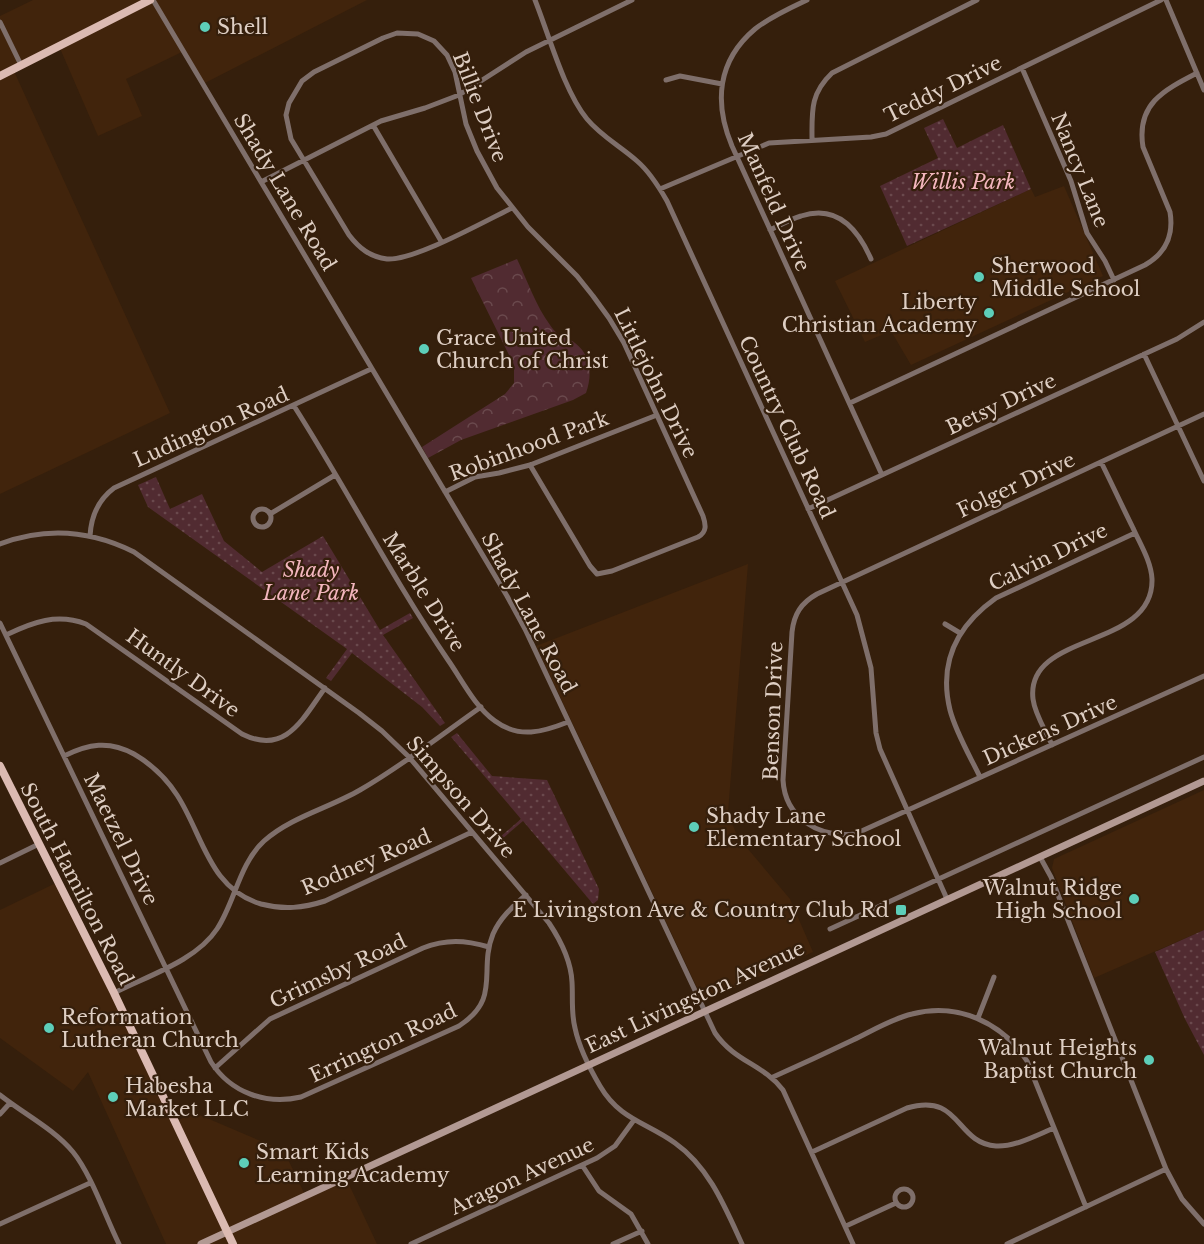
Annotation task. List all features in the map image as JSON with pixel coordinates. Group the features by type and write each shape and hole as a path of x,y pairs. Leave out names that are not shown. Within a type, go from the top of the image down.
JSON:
{"main road":[{"path":"0,76 152,0"},
{"name":"South Hamilton Road","path":"0,766 114,993 233,1244"},
{"name":"East Livingston Avenue","path":"201,1244 1204,781"}],"street":[{"name":"Shady Lane Road","path":"152,0 512,604 715,1033 730,1051 773,1077 791,1105 854,1244"},
{"name":"Country Club Road","path":"535,0 571,92 585,117 604,136 639,162 660,189 857,615 866,643 872,676 876,733 880,748 947,899"},
{"path":"261,182 373,125 459,95 507,62 632,0"},
{"name":"Manfeld Drive","path":"807,0 755,28 741,43 729,63 722,84 722,119 736,156 882,475"},
{"path":"812,140 813,104 820,86 832,73 977,0"},
{"name":"Teddy Drive","path":"660,189 769,143 871,137 902,128 1161,0"},
{"path":"1166,0 1204,90"},
{"path":"0,22 21,65"},
{"name":"Billie Drive","path":"304,160 288,130 286,115 289,104 302,81 314,72 383,38 404,33 418,34 434,41 444,51 453,66 466,124 477,151 497,188 512,208"},
{"name":"Nancy Lane","path":"1022,68 1073,187 1081,220 1114,280"},
{"path":"850,403 1153,261 1165,249 1172,224 1170,212 1146,157 1142,131 1147,112 1156,98 1170,87 1197,73"},
{"path":"666,80 680,76 722,84"},
{"path":"373,125 441,241"},
{"path":"304,160 348,236 369,254 387,259 414,254 512,208"},
{"name":"Littlejohn Drive","path":"512,208 541,241 577,276 609,318 624,344 703,516 705,530 701,535 688,541 612,571 597,574 530,465"},
{"path":"770,230 802,216 826,214 849,224 860,237 871,259"},
{"name":"Betsy Drive","path":"808,509 1144,354 1188,333 1204,322"},
{"path":"1144,354 1204,481"},
{"name":"Ludington Road","path":"90,536 93,516 100,502 114,488 371,369"},
{"name":"Marble Drive","path":"294,406 433,637 481,707 495,722 516,732 538,732 568,722"},
{"name":"Folger Drive","path":"842,583 1204,414"},
{"name":"Robinhood Park","path":"445,492 476,477 530,465 657,415"},
{"path":"1052,746 1034,705 1035,681 1045,664 1056,656 1120,626 1141,611 1149,596 1152,579 1148,561 1101,462"},
{"path":"270,514 335,475"},
{"name":"Simpson Drive","path":"0,544 55,532 90,536 116,543 134,552 382,731 409,757 549,924 564,951 572,980 575,1027 590,1065 609,1101 634,1120 675,1143 701,1167 717,1193 742,1244"},
{"name":"Calvin Drive","path":"980,777 954,719 948,695 948,669 954,645 960,633 980,609 996,597 1135,532"},
{"name":"Benson Drive","path":"842,583 810,598 803,603 794,617 783,780 787,798 795,812 807,824 836,836 864,832 908,811"},
{"name":"Huntly Drive","path":"6,635 29,624 51,618 76,620 86,624 252,739 273,740 287,735 298,725 324,688"},
{"name":"Maetzel Drive","path":"0,623 215,1068"},
{"path":"945,624 960,633"},
{"name":"Dickens Drive","path":"908,811 1204,676"},
{"path":"114,993 186,958 210,939 225,915 252,856 271,836 288,825 361,790 481,707"},
{"path":"64,756 83,747 96,744 108,745 129,751 150,765 177,795 214,867 235,892"},
{"path":"830,930 1204,757"},
{"name":"Rodney Road","path":"235,892 271,906 284,908 308,906 325,901 472,832"},
{"path":"0,863 39,844"},
{"path":"1041,857 1051,877 1166,1169 1182,1199 1204,1224"},
{"name":"Errington Road","path":"215,1068 236,1087 262,1099 288,1100 313,1093 459,1026 477,1012 486,992 489,946 499,922 525,895"},
{"name":"Grimsby Road","path":"215,1068 270,1019 423,948 459,940 489,946"},
{"path":"978,1018 994,976"},
{"path":"773,1077 912,1014 951,1011 978,1018 1000,1030 1023,1055 1034,1074 1086,1207"},
{"path":"0,1095 72,1150 83,1167 119,1244"},
{"path":"0,1114 10,1103"},
{"path":"812,1152 907,1108 922,1104 937,1106 948,1111 971,1136 995,1146 1014,1144 1054,1128"},
{"name":"Aragon Avenue","path":"411,1244 422,1242 607,1152 615,1146 634,1120"},
{"path":"582,1165 599,1191 631,1214 648,1244"},
{"path":"1007,1244 1166,1169"},
{"path":"0,1224 90,1183"},
{"path":"846,1226 896,1203"},
{"path":"613,1244 642,1231"}],"shaded area":[{"path":"33,0 367,0 203,84 184,51 126,79 142,116 98,136 59,46 13,69 170,413 0,494 0,16"},
{"path":"1064,186 1103,276 911,365 891,331 865,342 835,281 1031,189 1035,197"},
{"path":"748,564 728,812 737,836 790,899 813,952 706,1001 702,998 536,646"},
{"name":"Walnut Ridge High School","path":"1204,790 1204,930 1094,978 1052,868 1054,859"},
{"path":"58,882 176,1121 195,1113 284,1151 305,1195 345,1176 377,1244 166,1244 88,1072 73,1091 0,1038 0,910"}],"green space":[{"name":"Willis Park","path":"943,119 957,148 1003,125 1031,189 907,246 880,186 938,158 924,128"},
{"path":"517,259 550,325 560,335 575,343 585,354 590,373 586,393 573,400 461,440 428,458 422,447 505,394 514,383 514,365 471,278"},
{"name":"Shady Lane Park","path":"156,477 170,509 202,494 224,541 262,572 323,536 380,630 410,613 413,618 383,635 445,723 440,726 422,707 352,653 331,681 326,678 347,649 148,507 138,485"},
{"path":"457,733 492,776 547,780 599,889 598,900 593,904 523,821 495,845 493,843 521,819 451,737"},
{"path":"1204,930 1204,1055 1155,952"}],"place":[{"name":"Shell","path":"205,27"},
{"name":"Sherwood Middle School","path":"979,277"},
{"name":"Liberty Christian Academy","path":"989,313"},
{"name":"Grace United Church of Christ","path":"424,349"},
{"name":"Shady Lane Elementary School","path":"694,827"},
{"name":"Walnut Ridge High School","path":"1134,899"},
{"name":"E Livingston Ave & Country Club Rd","path":"901,910"},
{"name":"Reformation Lutheran Church","path":"49,1028"},
{"name":"Walnut Heights Baptist Church","path":"1149,1060"},
{"name":"Habesha Market LLC","path":"113,1097"},
{"name":"Smart Kids Learning Academy","path":"244,1163"}]}
